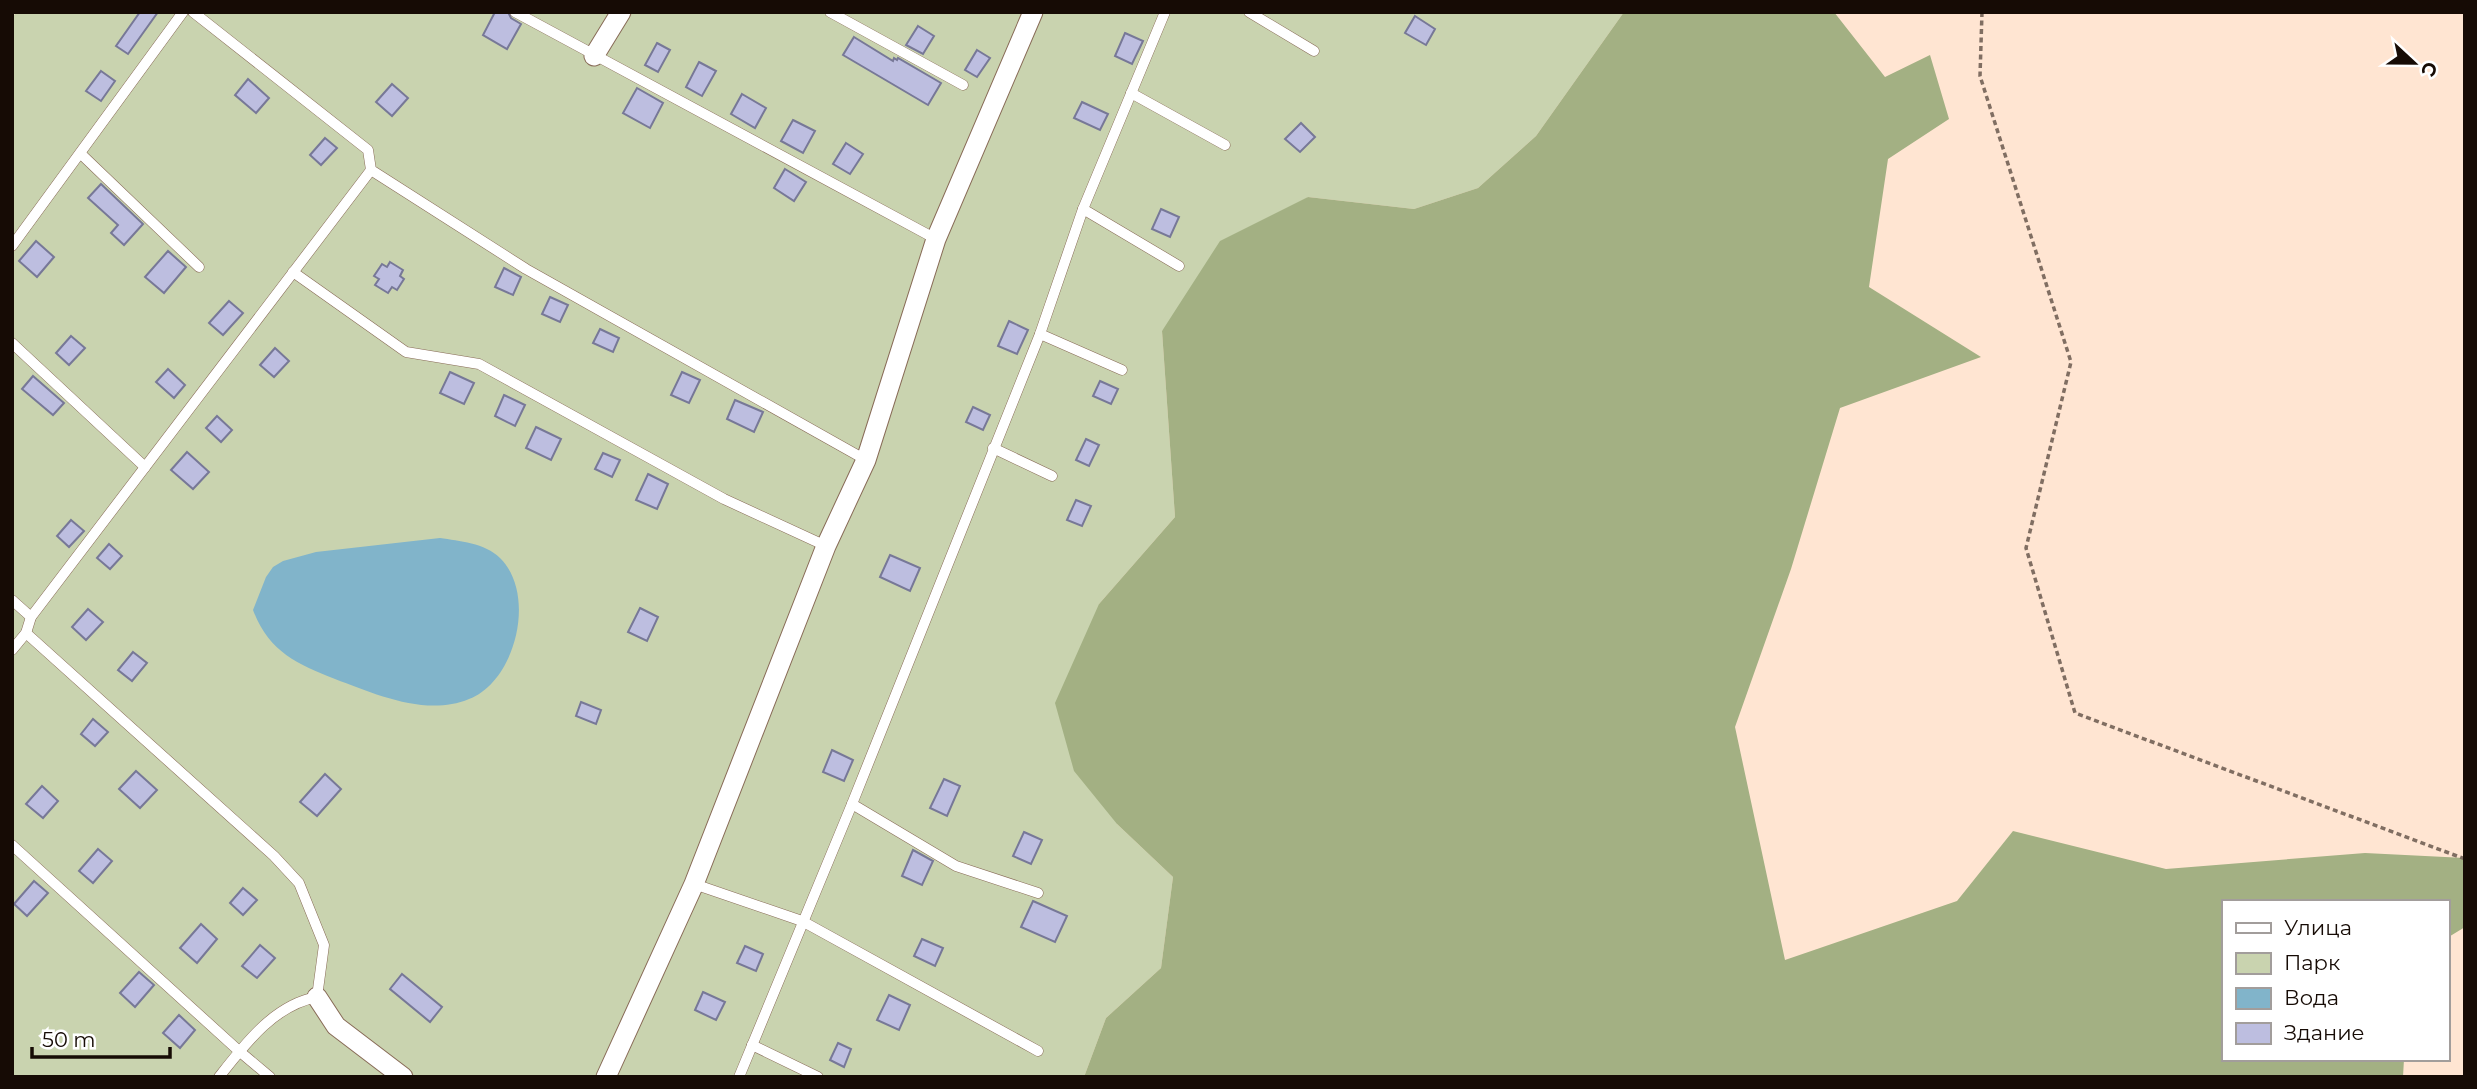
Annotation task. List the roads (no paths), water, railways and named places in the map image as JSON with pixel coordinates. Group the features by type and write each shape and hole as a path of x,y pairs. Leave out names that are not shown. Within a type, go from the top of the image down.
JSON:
{"street":[{"path":"593,56 621,12"},
{"path":"606,1077 694,884 826,546 866,460 936,239 1033,12"},
{"path":"317,997 336,1027 403,1077"}],"lane":[{"path":"12,246 183,12"},
{"path":"12,650 26,633 31,617 371,170 368,149 193,12"},
{"path":"515,12 936,239"},
{"path":"830,12 963,85"},
{"path":"739,1077 852,804 1040,334 1083,209 1165,12"},
{"path":"1250,12 1314,51"},
{"path":"1132,93 1225,145"},
{"path":"81,154 198,267"},
{"path":"371,170 526,269 866,460"},
{"path":"1083,209 1179,266"},
{"path":"293,272 406,352 480,363 724,499 826,546"},
{"path":"1040,334 1122,370"},
{"path":"12,343 145,467"},
{"path":"993,448 1052,476"},
{"path":"12,600 31,617"},
{"path":"26,633 275,856 299,883 324,945 317,997 299,1000 282,1010 239,1051 219,1077"},
{"path":"852,804 956,866 1038,893"},
{"path":"12,845 270,1077"},
{"path":"694,884 802,921 1038,1051"},
{"path":"752,1045 818,1077"}],"water":[{"path":"440,538 472,544 494,553 511,574 517,593 519,614 509,656 499,674 485,689 469,699 436,706 418,705 384,697 321,673 297,662 276,646 267,636 253,610 266,577 273,567 283,561 316,552"}]}
